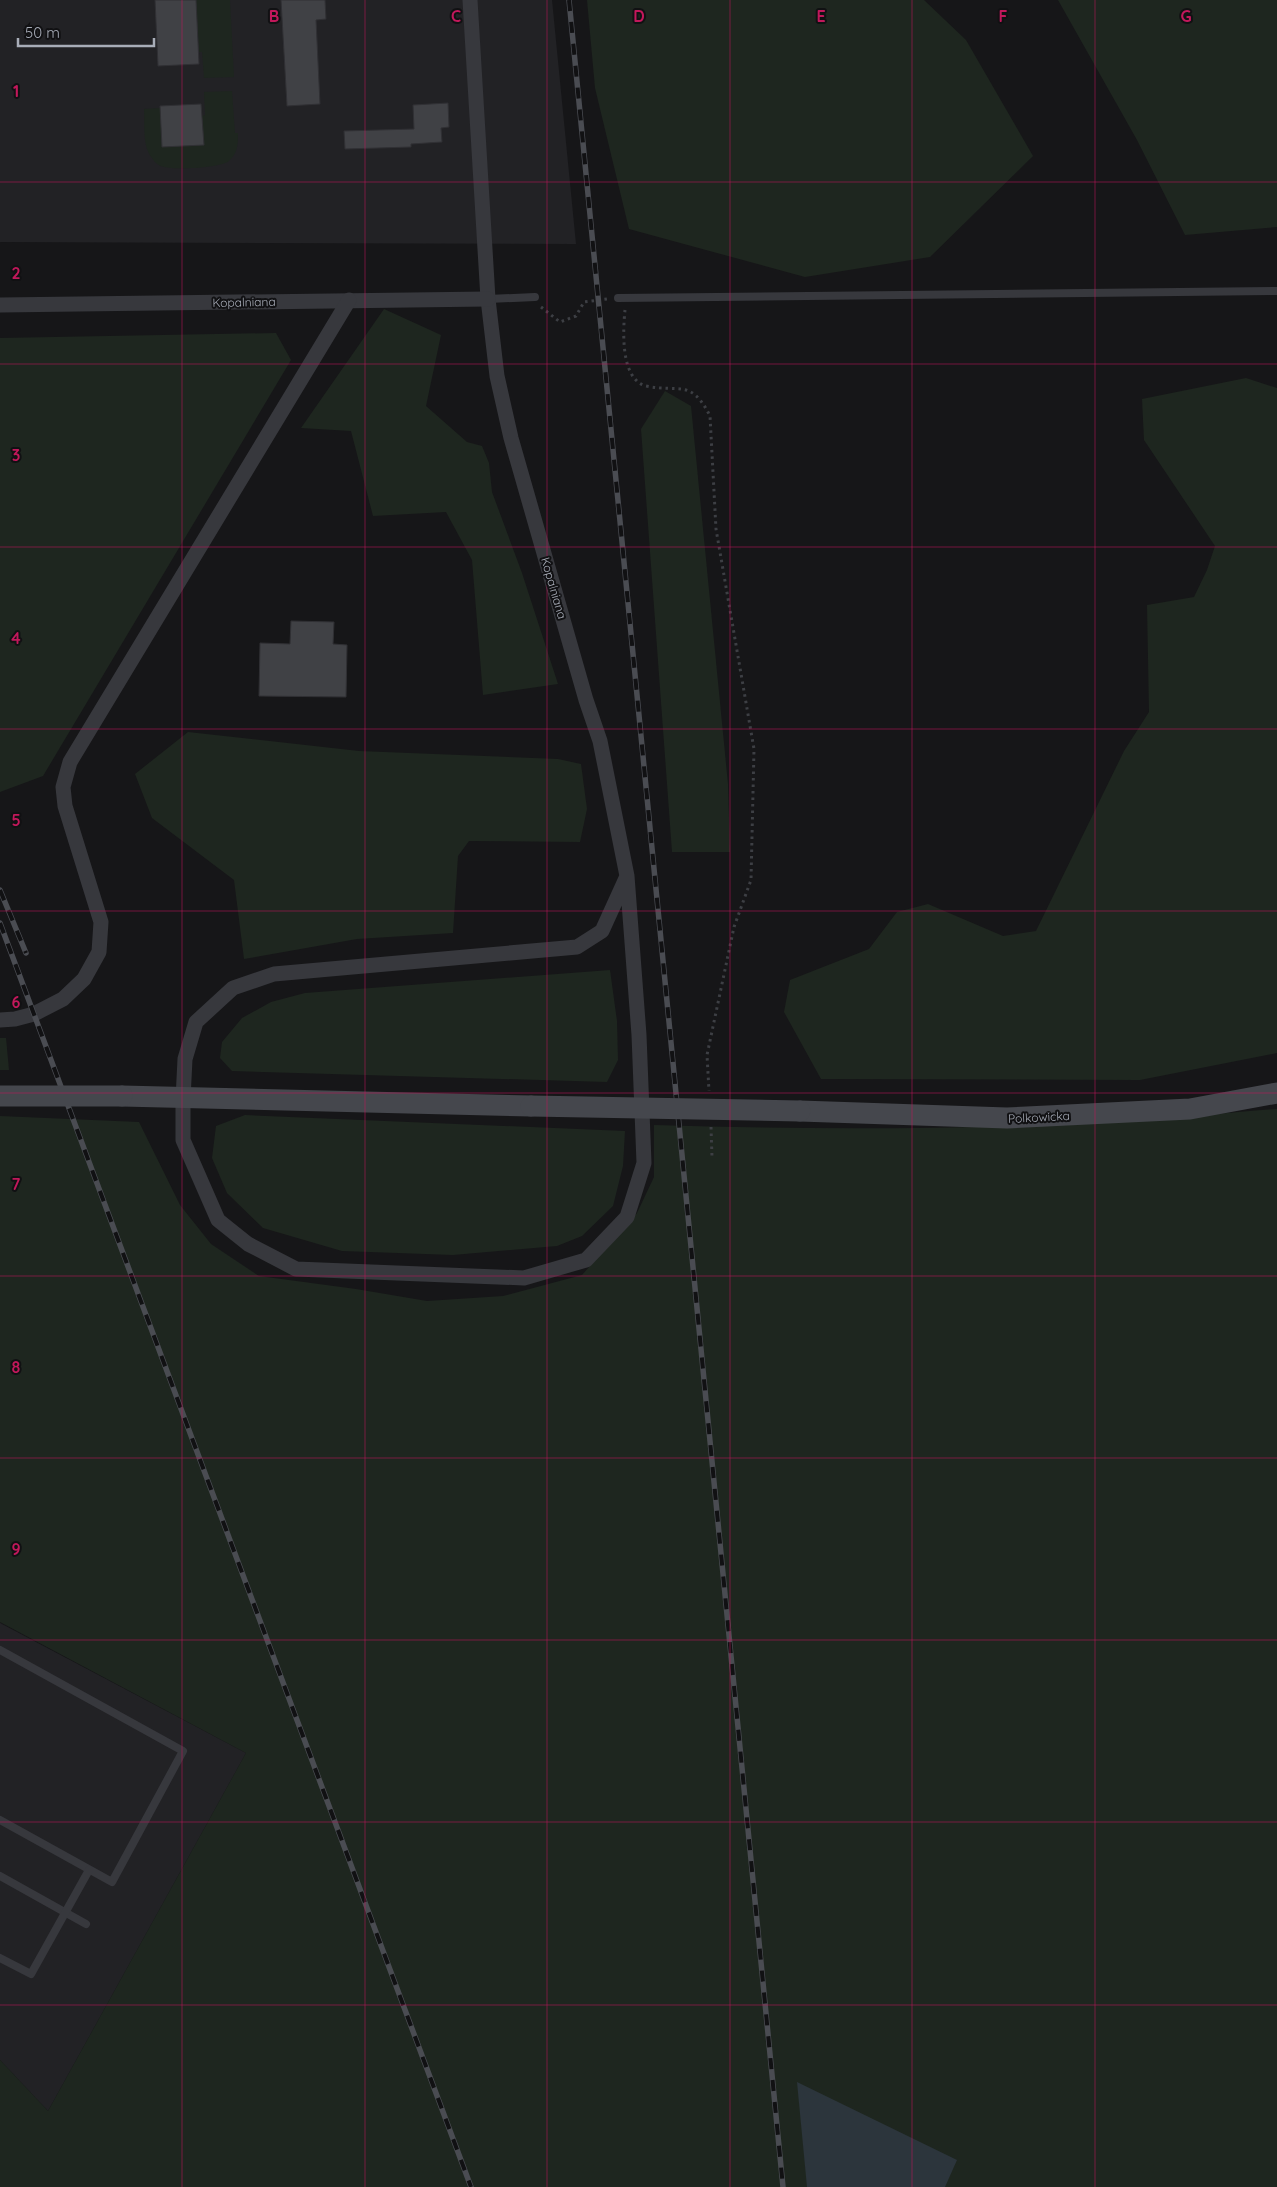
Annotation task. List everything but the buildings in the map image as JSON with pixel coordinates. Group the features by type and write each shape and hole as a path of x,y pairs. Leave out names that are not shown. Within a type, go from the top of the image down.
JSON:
{"main road":[{"name":"Polkowicka","path":"0,1096 122,1096 182,1099 800,1111 1006,1118 1190,1109 1277,1093"}],"street":[{"name":"Kopalniana","path":"470,0 488,299 497,376 505,414 586,700 600,741 627,876 639,1035 644,1163 627,1217 586,1260 524,1278 296,1269 248,1244 218,1220 183,1140 182,1099 185,1059 196,1022 233,988 274,974 577,948 602,931 627,876"},
{"name":"Kopalniana","path":"0,305 488,299"},
{"path":"0,1020 15,1019 34,1014 63,999 84,979 99,952 101,922 65,806 63,787 70,762 349,300"}],"lane":[{"path":"618,298 1277,291"},
{"path":"488,299 532,297"},
{"path":"0,1650 183,1751 112,1882 0,1820"},
{"path":"0,1958 30,1974 89,1870"},
{"path":"0,1876 86,1924"}],"path":[{"path":"532,297 560,322 576,316 584,302 618,298"},
{"path":"627,298 622,335 630,374 644,386 684,388 702,400 710,416 716,528 754,749 750,880 734,927 707,1055 709,1092"},
{"path":"710,1120 712,1156"}],"shaded area":[{"path":"0,0 552,0 576,244 0,242"},
{"path":"196,0 230,0 234,77 204,78 202,52 199,52"},
{"path":"587,0 924,0 966,40 1033,156 930,257 805,277 629,229 595,88"},
{"path":"1058,0 1277,0 1277,227 1185,235 1137,140"},
{"path":"232,91 235,133 238,133 238,141 236,152 229,161 208,167 170,168 159,165 154,161 145,141 144,109 160,108 203,144 202,116 205,115 204,92"},
{"path":"384,309 441,335 426,406 467,442 482,446 489,463 492,492 522,573 558,684 483,695 472,560 446,512 373,516 351,431 301,428"},
{"path":"276,333 291,360 43,776 0,792 0,338"},
{"path":"1246,378 1277,388 1277,1053 1140,1080 821,1079 784,1012 790,980 869,949 897,912 928,904 1003,936 1036,931 1124,751 1149,712 1147,605 1194,597 1207,570 1215,546 1144,440 1142,399"},
{"path":"665,391 691,406 728,784 730,852 672,852 641,429"},
{"path":"188,732 359,751 558,759 581,764 587,809 580,842 469,841 458,856 453,933 357,939 244,959 234,880 152,818 135,774"},
{"path":"610,970 617,1021 618,1060 607,1082 232,1071 220,1058 222,1042 242,1018 271,1002 305,993"},
{"path":"0,1038 6,1038 9,1070 0,1070"},
{"path":"1277,1109 1277,2187 0,2187 0,2060 48,2111 246,1753 0,1622 0,1116 139,1122 180,1205 211,1244 259,1276 427,1301 503,1296 582,1275 637,1213 654,1177 654,1125 775,1128 1017,1126 1155,1119"},
{"path":"245,1115 625,1131 623,1166 613,1206 582,1236 557,1246 453,1255 342,1251 263,1228 227,1193 212,1158 216,1126"},
{"path":"0,1623 246,1753 48,2111 0,2060"},
{"path":"797,2082 957,2160 945,2187 807,2187"}],"railway":[{"path":"569,0 783,2187"},
{"path":"0,890 26,953"},
{"path":"0,923 471,2187"}]}
